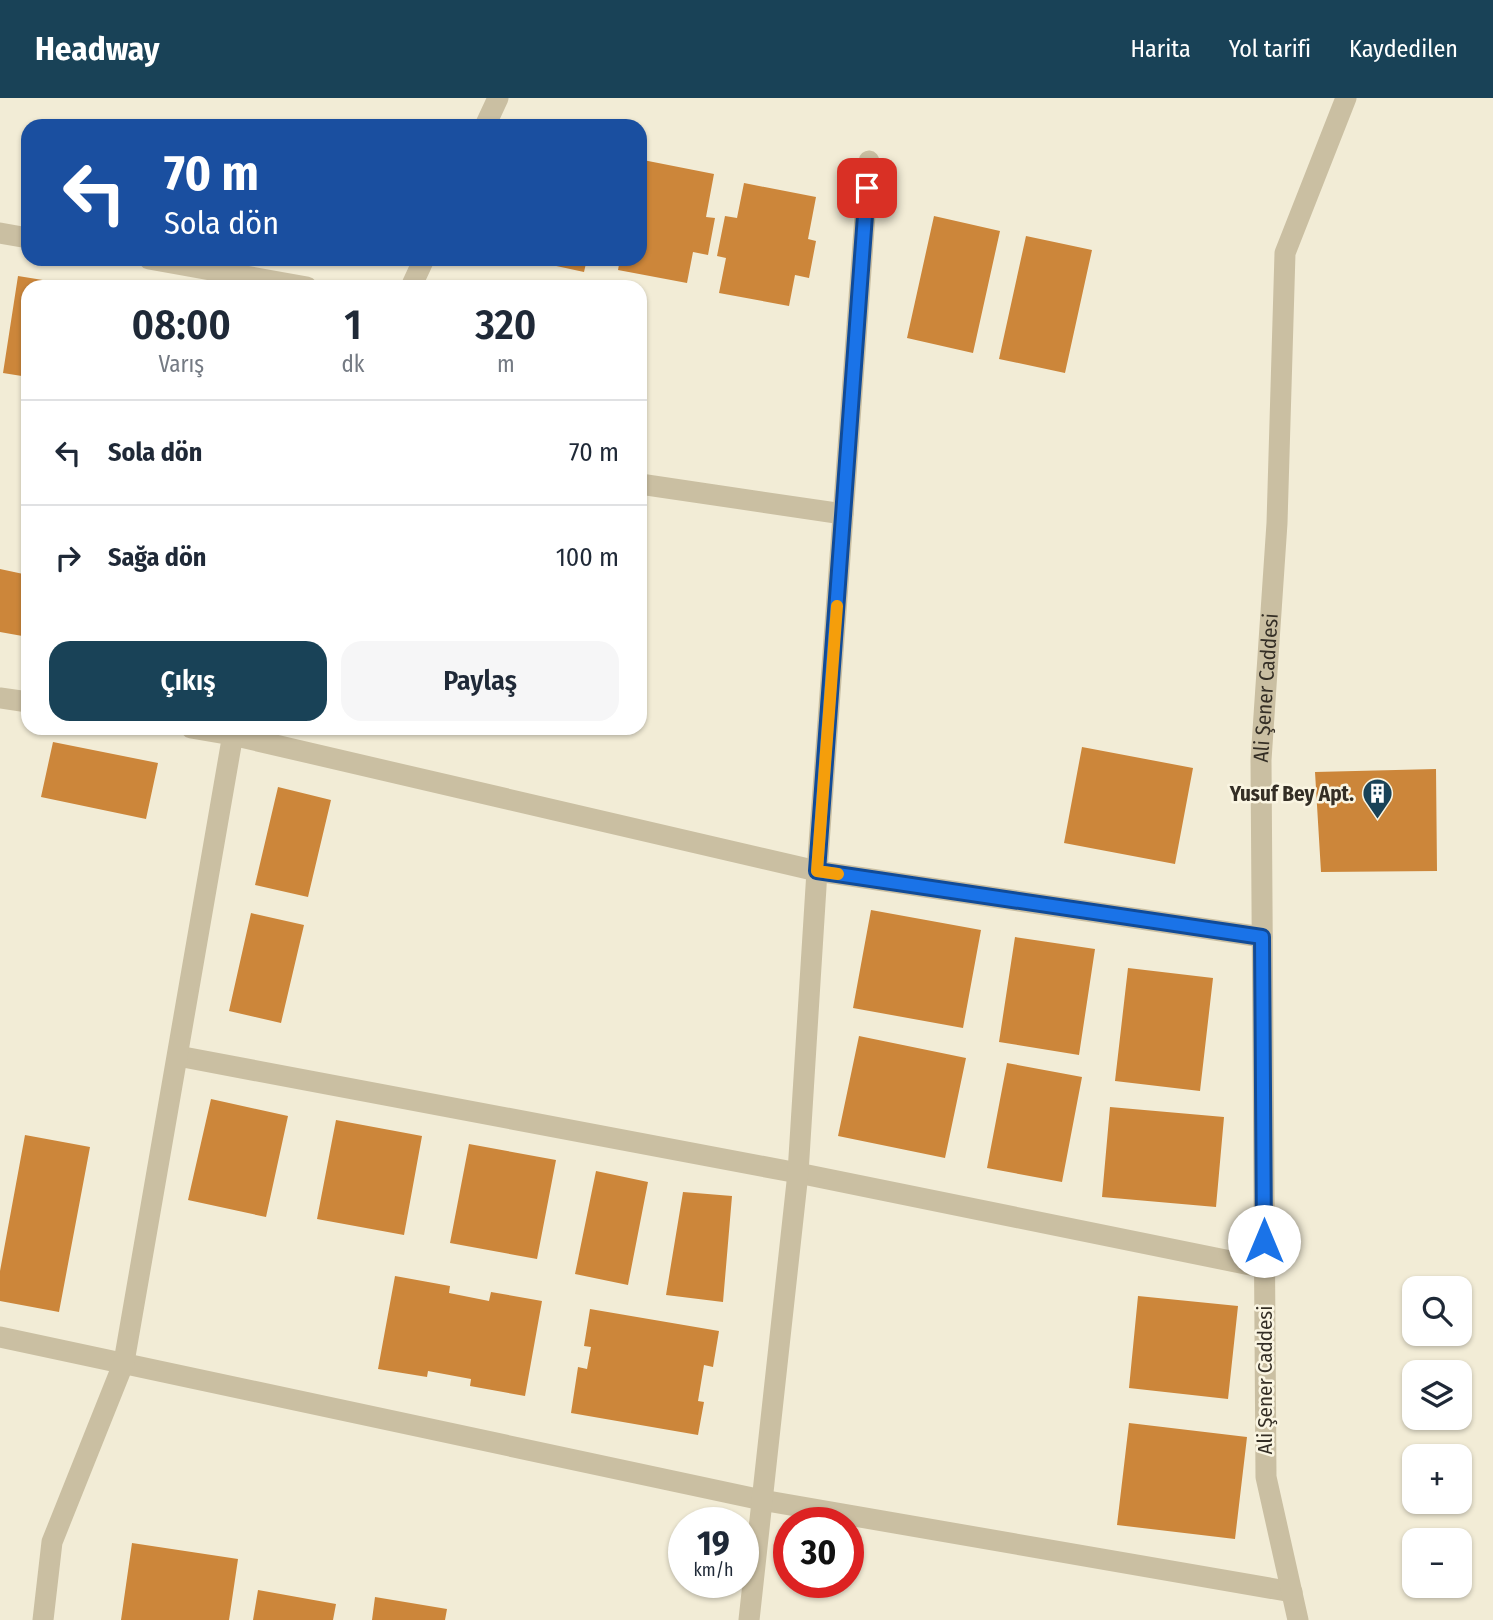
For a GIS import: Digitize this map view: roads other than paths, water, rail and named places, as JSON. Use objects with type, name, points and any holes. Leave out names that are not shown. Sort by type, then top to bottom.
[{"type":"street","points":[[488,119],[498,98]]},
{"type":"street","name":"Ali Şener Caddesi","points":[[1298,1620],[1266,1477],[1261,760],[1277,523],[1285,253],[1346,98]]},
{"type":"street","points":[[749,1620],[799,1173],[817,871],[869,161]]},
{"type":"street","points":[[0,233],[21,237]]},
{"type":"street","points":[[188,266],[268,280]]},
{"type":"street","points":[[647,485],[843,514]]},
{"type":"street","points":[[0,698],[21,701]]},
{"type":"street","points":[[43,1620],[52,1542],[124,1362],[232,735]]},
{"type":"street","points":[[250,735],[817,871],[1262,937]]},
{"type":"street","points":[[178,1056],[799,1173],[1265,1268]]},
{"type":"street","points":[[0,1337],[762,1500],[1292,1592]]},
{"type":"place","name":"Yusuf Bey Apt.","points":[[1377,821]]}]
